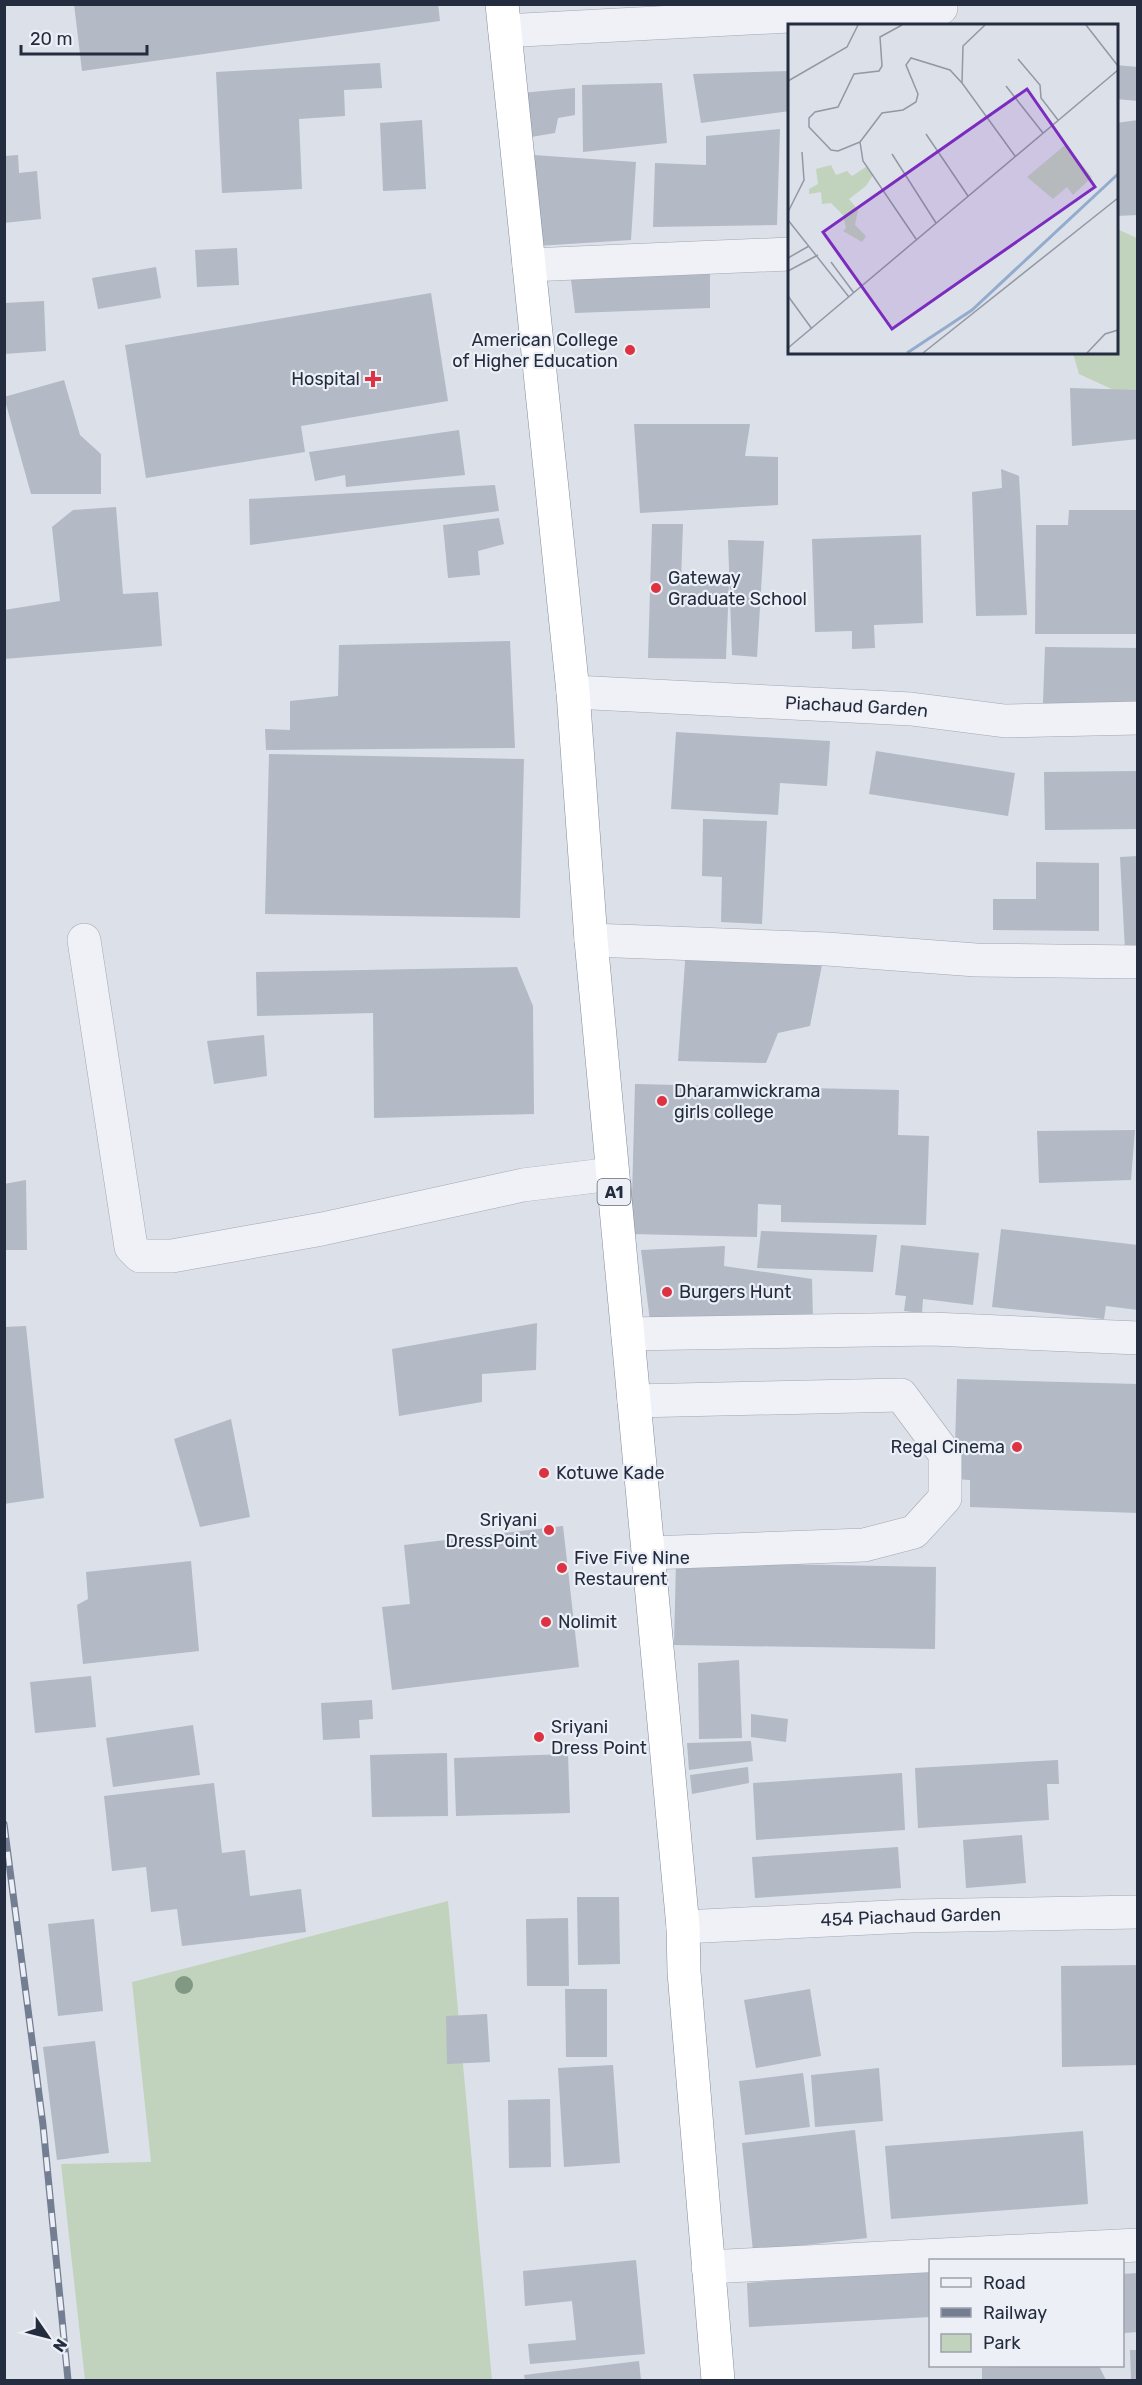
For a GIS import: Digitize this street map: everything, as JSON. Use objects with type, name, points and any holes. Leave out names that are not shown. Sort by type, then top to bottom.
[{"type":"highway","name":"A1","points":[[503,18],[573,692],[591,940],[683,1927],[684,1972],[718,2380]]},
{"type":"street","points":[[503,18],[940,8]]},
{"type":"street","points":[[529,265],[788,254]]},
{"type":"street","name":"Piachaud Garden","points":[[573,692],[911,709],[1005,722],[1137,717]]},
{"type":"street","points":[[84,940],[131,1247],[140,1256],[172,1256],[322,1229],[523,1185],[612,1174]]},
{"type":"street","points":[[591,940],[827,949],[976,960],[1137,963]]},
{"type":"street","points":[[628,1334],[932,1329],[1137,1338]]},
{"type":"street","points":[[634,1401],[902,1395],[945,1454],[945,1498],[914,1532],[864,1545],[649,1553]]},
{"type":"street","name":"454 Piachaud Garden","points":[[683,1927],[911,1916],[1137,1912]]},
{"type":"street","points":[[708,2266],[1137,2245]]},
{"type":"green space","points":[[1118,229],[1137,238],[1137,390],[1118,392],[1079,374],[1073,354],[1118,354]]},
{"type":"green space","points":[[448,1901],[492,2380],[85,2380],[61,2164],[151,2162],[132,1982]]},
{"type":"building","points":[[74,4],[438,4],[440,21],[82,71]]},
{"type":"building","points":[[380,63],[382,88],[344,90],[345,116],[299,119],[302,189],[222,193],[216,72]]},
{"type":"building","points":[[1118,65],[1138,67],[1138,101],[1118,99]]},
{"type":"building","points":[[788,71],[788,111],[701,123],[693,74]]},
{"type":"building","points":[[662,83],[667,143],[583,152],[582,85]]},
{"type":"building","points":[[575,88],[575,115],[558,118],[555,133],[525,138],[521,93]]},
{"type":"building","points":[[422,120],[426,189],[383,191],[380,123]]},
{"type":"building","points":[[1138,120],[1138,215],[1118,216],[1118,123]]},
{"type":"building","points":[[780,129],[777,225],[653,227],[655,163],[706,165],[706,136]]},
{"type":"building","points":[[18,155],[19,173],[37,171],[41,219],[4,223],[4,156]]},
{"type":"building","points":[[533,155],[636,162],[631,240],[537,246]]},
{"type":"building","points":[[237,248],[239,285],[197,287],[195,250]]},
{"type":"building","points":[[710,262],[710,308],[575,313],[570,271]]},
{"type":"building","points":[[156,267],[161,298],[98,309],[92,278]]},
{"type":"building","points":[[431,293],[448,401],[301,426],[305,452],[146,478],[125,345]]},
{"type":"building","points":[[44,301],[46,351],[4,354],[4,303]]},
{"type":"building","points":[[64,380],[80,435],[101,454],[101,494],[31,494],[4,397]]},
{"type":"building","points":[[1070,388],[1138,390],[1138,439],[1072,446]]},
{"type":"building","points":[[634,424],[750,424],[745,456],[778,457],[778,505],[640,513]]},
{"type":"building","points":[[459,430],[465,475],[346,487],[345,475],[315,481],[309,452]]},
{"type":"building","points":[[1001,469],[1019,476],[1027,615],[976,616],[972,492],[1002,488]]},
{"type":"building","points":[[495,485],[499,511],[250,545],[249,499]]},
{"type":"building","points":[[116,507],[123,594],[158,592],[162,646],[4,659],[4,610],[60,601],[52,527],[73,510]]},
{"type":"building","points":[[1069,510],[1138,510],[1138,634],[1035,634],[1036,525],[1068,525]]},
{"type":"building","points":[[499,518],[504,544],[478,551],[480,575],[448,578],[443,525]]},
{"type":"building","points":[[652,524],[683,524],[681,581],[729,582],[726,659],[648,658]]},
{"type":"building","points":[[921,535],[923,623],[874,625],[875,648],[852,649],[852,631],[815,632],[812,539]]},
{"type":"building","points":[[728,540],[764,541],[757,657],[732,655]]},
{"type":"building","points":[[510,641],[515,748],[266,750],[265,729],[290,730],[290,701],[338,696],[339,645]]},
{"type":"building","points":[[1045,647],[1138,648],[1138,704],[1043,703]]},
{"type":"building","points":[[676,732],[830,741],[827,786],[780,783],[778,815],[671,809]]},
{"type":"building","points":[[876,751],[1015,773],[1008,816],[869,794]]},
{"type":"building","points":[[269,754],[524,759],[520,918],[265,914]]},
{"type":"building","points":[[1138,771],[1138,829],[1045,830],[1044,772]]},
{"type":"building","points":[[703,819],[767,821],[762,924],[721,922],[722,877],[702,876]]},
{"type":"building","points":[[1138,856],[1138,949],[1125,950],[1120,857]]},
{"type":"building","points":[[1036,862],[1099,863],[1099,931],[993,930],[993,899],[1036,899]]},
{"type":"building","points":[[686,948],[823,960],[810,1026],[778,1033],[766,1063],[678,1061]]},
{"type":"building","points":[[517,967],[533,1006],[534,1114],[374,1118],[373,1013],[257,1016],[256,972]]},
{"type":"building","points":[[264,1035],[267,1076],[214,1084],[207,1041]]},
{"type":"building","points":[[635,1084],[899,1090],[898,1135],[929,1136],[926,1225],[781,1222],[781,1205],[758,1204],[757,1237],[631,1234]]},
{"type":"building","points":[[1135,1130],[1131,1180],[1039,1183],[1037,1131]]},
{"type":"building","points":[[26,1180],[27,1250],[4,1250],[4,1184]]},
{"type":"building","points":[[1001,1229],[1138,1245],[1138,1310],[1106,1306],[1104,1319],[992,1307]]},
{"type":"building","points":[[761,1231],[877,1235],[873,1272],[757,1268]]},
{"type":"building","points":[[901,1245],[979,1253],[973,1305],[923,1299],[922,1313],[904,1311],[906,1296],[895,1295]]},
{"type":"building","points":[[725,1246],[724,1266],[812,1279],[813,1320],[650,1321],[641,1250]]},
{"type":"building","points":[[537,1323],[536,1370],[482,1374],[482,1402],[399,1416],[392,1349]]},
{"type":"building","points":[[26,1326],[44,1498],[4,1504],[4,1327]]},
{"type":"building","points":[[957,1379],[1138,1384],[1138,1513],[970,1507],[970,1480],[954,1479]]},
{"type":"building","points":[[231,1419],[250,1517],[200,1527],[174,1439]]},
{"type":"building","points":[[563,1526],[579,1667],[392,1690],[382,1607],[410,1604],[404,1545]]},
{"type":"building","points":[[191,1561],[199,1651],[83,1664],[77,1605],[88,1599],[86,1572]]},
{"type":"building","points":[[676,1562],[936,1567],[935,1649],[674,1645]]},
{"type":"building","points":[[739,1660],[742,1738],[699,1739],[698,1663]]},
{"type":"building","points":[[91,1676],[96,1727],[35,1733],[30,1682]]},
{"type":"building","points":[[372,1700],[373,1719],[359,1720],[360,1738],[323,1740],[321,1703]]},
{"type":"building","points":[[751,1714],[788,1719],[786,1742],[751,1737]]},
{"type":"building","points":[[193,1725],[200,1775],[113,1787],[106,1738]]},
{"type":"building","points":[[751,1741],[753,1761],[689,1770],[687,1743]]},
{"type":"building","points":[[447,1753],[448,1816],[372,1817],[370,1755]]},
{"type":"building","points":[[568,1754],[570,1813],[456,1816],[454,1758]]},
{"type":"building","points":[[1058,1760],[1059,1784],[1047,1784],[1049,1820],[918,1828],[915,1768]]},
{"type":"building","points":[[748,1767],[749,1783],[692,1794],[690,1775]]},
{"type":"building","points":[[902,1773],[905,1830],[756,1840],[753,1783]]},
{"type":"building","points":[[214,1783],[222,1853],[245,1850],[250,1896],[301,1889],[306,1932],[182,1946],[177,1909],[151,1912],[146,1867],[112,1871],[104,1796]]},
{"type":"building","points":[[1022,1835],[1026,1883],[966,1888],[963,1840]]},
{"type":"building","points":[[898,1847],[901,1888],[755,1898],[752,1857]]},
{"type":"building","points":[[577,1897],[619,1897],[620,1964],[578,1965]]},
{"type":"building","points":[[568,1918],[569,1986],[527,1986],[526,1919]]},
{"type":"building","points":[[94,1919],[103,2011],[58,2016],[48,1924]]},
{"type":"building","points":[[1138,1965],[1138,2065],[1062,2067],[1061,1966]]},
{"type":"building","points":[[565,1989],[607,1989],[607,2057],[566,2057]]},
{"type":"building","points":[[810,1989],[821,2056],[756,2068],[744,2000]]},
{"type":"building","points":[[487,2014],[490,2062],[447,2064],[446,2016]]},
{"type":"building","points":[[95,2041],[109,2153],[57,2160],[43,2047]]},
{"type":"building","points":[[613,2065],[620,2163],[564,2167],[558,2068]]},
{"type":"building","points":[[879,2068],[883,2121],[815,2127],[811,2075]]},
{"type":"building","points":[[803,2073],[810,2127],[745,2135],[739,2081]]},
{"type":"building","points":[[550,2099],[551,2167],[509,2168],[508,2100]]},
{"type":"building","points":[[855,2130],[867,2238],[753,2251],[742,2143]]},
{"type":"building","points":[[1083,2131],[1088,2204],[891,2219],[885,2146]]},
{"type":"building","points":[[636,2260],[645,2354],[530,2364],[528,2344],[576,2340],[572,2301],[525,2306],[523,2271]]},
{"type":"building","points":[[929,2268],[929,2317],[749,2327],[747,2283]]},
{"type":"building","points":[[1138,2273],[1138,2332],[1124,2333],[1124,2274]]},
{"type":"building","points":[[1130,2350],[1138,2350],[1138,2380],[1131,2380]]},
{"type":"building","points":[[639,2361],[641,2380],[525,2380],[524,2375]]},
{"type":"building","points":[[1100,2367],[1106,2380],[982,2380],[982,2368]]},
{"type":"railway","points":[[4,1824],[43,2125],[68,2380]]},
{"type":"place","name":"American College of Higher Education","points":[[630,350]]},
{"type":"place","name":"Hospital","points":[[373,379]]},
{"type":"place","name":"Gateway Graduate School","points":[[656,588]]},
{"type":"place","name":"Dharamwickrama girls college","points":[[662,1101]]},
{"type":"place","name":"Burgers Hunt","points":[[667,1292]]},
{"type":"place","name":"Regal Cinema","points":[[1017,1447]]},
{"type":"place","name":"Kotuwe Kade","points":[[544,1473]]},
{"type":"place","name":"Sriyani DressPoint","points":[[549,1530]]},
{"type":"place","name":"Five Five Nine Restaurent","points":[[562,1568]]},
{"type":"place","name":"Nolimit","points":[[546,1622]]},
{"type":"place","name":"Sriyani Dress Point","points":[[539,1737]]}]
